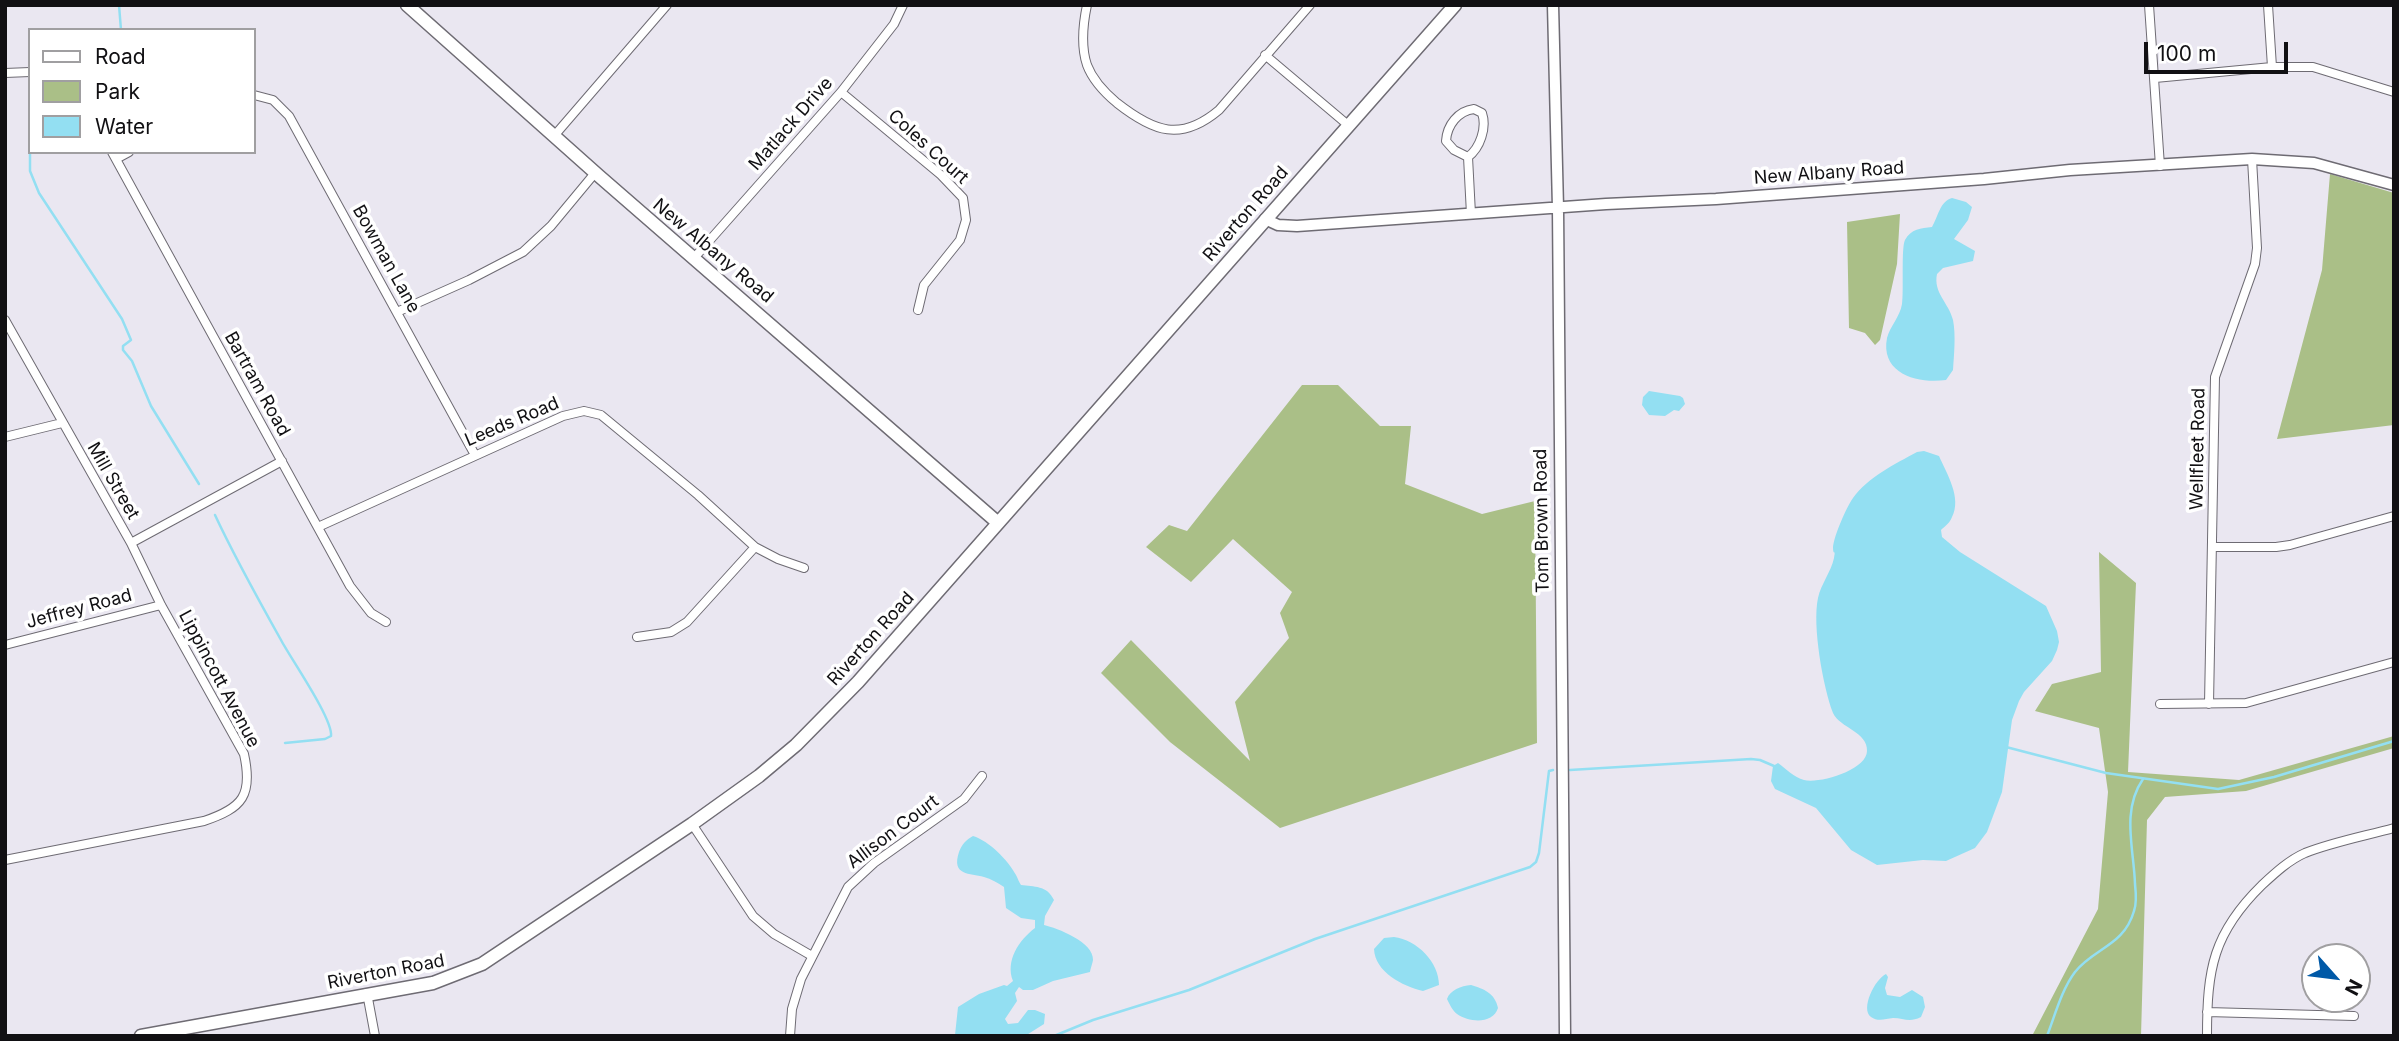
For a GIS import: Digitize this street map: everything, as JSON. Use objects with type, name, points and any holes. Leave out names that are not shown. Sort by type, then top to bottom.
[{"type":"main road","name":"New Albany Road","points":[[407,5],[997,522]]},
{"type":"main road","name":"Riverton Road","points":[[141,1036],[433,983],[482,964],[759,776],[818,725],[913,620],[1455,5]]},
{"type":"street","points":[[554,136],[667,5]]},
{"type":"street","name":"Matlack Drive","points":[[694,258],[841,92],[894,24],[903,5]]},
{"type":"street","points":[[1087,5],[1083,48],[1088,67],[1097,83],[1136,118],[1153,127],[1183,130],[1203,124],[1219,110],[1310,5]]},
{"type":"street","name":"Tom Brown Road","points":[[1553,5],[1558,208],[1564,1036]]},
{"type":"street","points":[[2149,5],[2160,166]]},
{"type":"street","points":[[2267,5],[2272,67]]},
{"type":"street","points":[[1265,55],[1348,125]]},
{"type":"street","points":[[2155,78],[2272,67],[2313,66],[2394,92]]},
{"type":"street","points":[[5,74],[28,72]]},
{"type":"street","name":"Coles Court","points":[[841,92],[942,175],[963,198],[966,220],[960,240],[923,285],[918,310]]},
{"type":"street","name":"Bowman Lane","points":[[256,96],[273,100],[289,116],[475,455]]},
{"type":"street","points":[[1468,158],[1454,150],[1446,141],[1447,132],[1459,115],[1474,109],[1482,113],[1485,121],[1475,151],[1468,158],[1471,214]]},
{"type":"street","name":"Bartram Road","points":[[114,156],[357,596],[371,613],[386,622]]},
{"type":"street","name":"New Albany Road","points":[[1265,219],[1279,225],[1297,226],[1728,198],[1976,180],[2046,172],[2252,159],[2314,163],[2394,185]]},
{"type":"street","name":"Wellfleet Road","points":[[2209,704],[2215,377],[2255,264],[2252,159]]},
{"type":"street","points":[[397,312],[523,252],[551,226],[596,173]]},
{"type":"street","name":"Mill Street","points":[[5,320],[131,543],[282,461]]},
{"type":"street","name":"Leeds Road","points":[[318,527],[562,416],[584,411],[601,415],[698,495],[755,547],[804,568]]},
{"type":"street","points":[[5,437],[62,424]]},
{"type":"street","points":[[2213,547],[2290,545],[2394,516]]},
{"type":"street","name":"Lippincott Avenue","points":[[5,860],[204,821],[228,813],[243,796],[248,774],[244,754],[161,605],[131,543]]},
{"type":"street","points":[[638,637],[671,632],[687,622],[755,547]]},
{"type":"street","name":"Jeffrey Road","points":[[5,645],[161,605]]},
{"type":"street","points":[[2160,704],[2246,703],[2394,662]]},
{"type":"street","name":"Allison Court","points":[[790,1036],[792,1009],[801,979],[849,887],[874,863],[964,799],[982,776]]},
{"type":"street","points":[[692,824],[753,916],[774,934],[812,956]]},
{"type":"street","points":[[2207,1036],[2212,963],[2224,933],[2249,897],[2276,872],[2304,854],[2394,828]]},
{"type":"street","points":[[367,993],[375,1036]]},
{"type":"street","points":[[2207,1012],[2354,1016]]},
{"type":"green space","points":[[2330,174],[2394,193],[2394,425],[2277,439],[2322,270]]},
{"type":"green space","points":[[1900,214],[1897,264],[1880,340],[1875,345],[1865,333],[1849,328],[1847,222]]},
{"type":"green space","points":[[1302,385],[1338,385],[1380,426],[1411,426],[1405,484],[1482,514],[1535,501],[1537,743],[1280,828],[1170,742],[1101,673],[1131,640],[1250,761],[1235,702],[1289,638],[1280,613],[1292,592],[1233,539],[1191,582],[1146,547],[1169,525],[1187,531]]},
{"type":"green space","points":[[2099,552],[2136,583],[2128,772],[2239,780],[2394,736],[2394,748],[2246,791],[2165,797],[2147,820],[2141,1036],[2032,1036],[2098,909],[2108,792],[2099,728],[2035,711],[2052,684],[2101,672]]},
{"type":"water","points":[[1952,198],[1972,207],[1968,220],[1954,239],[1975,251],[1973,261],[1943,268],[1937,274],[1937,287],[1953,320],[1953,370],[1946,380],[1913,378],[1895,368],[1886,350],[1890,329],[1902,304],[1905,240],[1913,231],[1932,227],[1942,206]]},
{"type":"water","points":[[1649,391],[1680,396],[1685,404],[1679,411],[1674,410],[1665,416],[1649,415],[1642,405],[1643,397]]},
{"type":"water","points":[[1924,451],[1939,456],[1954,494],[1955,510],[1950,521],[1941,530],[1942,537],[1960,552],[2046,606],[2059,642],[2052,661],[2019,701],[2012,720],[2002,792],[1987,832],[1975,848],[1946,861],[1923,860],[1877,865],[1851,850],[1816,808],[1775,789],[1771,781],[1773,766],[1778,763],[1797,777],[1811,781],[1831,778],[1851,770],[1865,758],[1867,751],[1863,739],[1841,723],[1829,702],[1817,639],[1818,598],[1833,563],[1833,547],[1838,529],[1853,498],[1882,472],[1917,452]]},
{"type":"water","points":[[973,836],[1003,857],[1021,885],[1040,888],[1051,895],[1054,900],[1045,916],[1044,925],[1074,937],[1092,953],[1090,972],[1053,981],[1033,990],[1019,987],[1015,993],[1017,1001],[1005,1019],[1008,1024],[1018,1023],[1028,1010],[1045,1014],[1044,1024],[1025,1036],[955,1035],[958,1007],[979,994],[1007,986],[1013,981],[1012,959],[1024,939],[1035,928],[1035,920],[1021,918],[1006,908],[1004,887],[960,869],[957,860],[959,852],[964,842]]},
{"type":"water","points":[[1394,937],[1411,943],[1425,953],[1435,968],[1439,985],[1423,991],[1399,982],[1384,971],[1374,949],[1384,938]]},
{"type":"water","points":[[1886,974],[1887,995],[1900,997],[1912,990],[1923,997],[1925,1007],[1921,1017],[1910,1020],[1879,1020],[1871,1017],[1867,1008],[1870,994]]},
{"type":"water","points":[[1471,985],[1492,995],[1498,1008],[1491,1017],[1468,1019],[1457,1014],[1451,1007],[1447,999],[1451,993],[1460,987]]},
{"type":"waterway","points":[[119,5],[121,28]]},
{"type":"waterway","points":[[30,154],[30,171],[39,193],[122,319],[131,340],[123,346],[123,350],[132,361],[151,406],[199,484]]},
{"type":"waterway","points":[[215,515],[286,649],[319,703],[330,728],[331,736],[325,739],[285,743]]},
{"type":"waterway","points":[[2006,747],[2106,773],[2218,789],[2274,777],[2394,741]]},
{"type":"waterway","points":[[1570,770],[1751,759],[1774,766]]},
{"type":"waterway","points":[[1054,1036],[1093,1020],[1189,990],[1315,939],[1530,867],[1536,862],[1539,853],[1549,771],[1553,770]]},
{"type":"waterway","points":[[2047,1036],[2070,979],[2083,964],[2123,932],[2134,911],[2136,894],[2130,830],[2132,804],[2143,779]]}]
